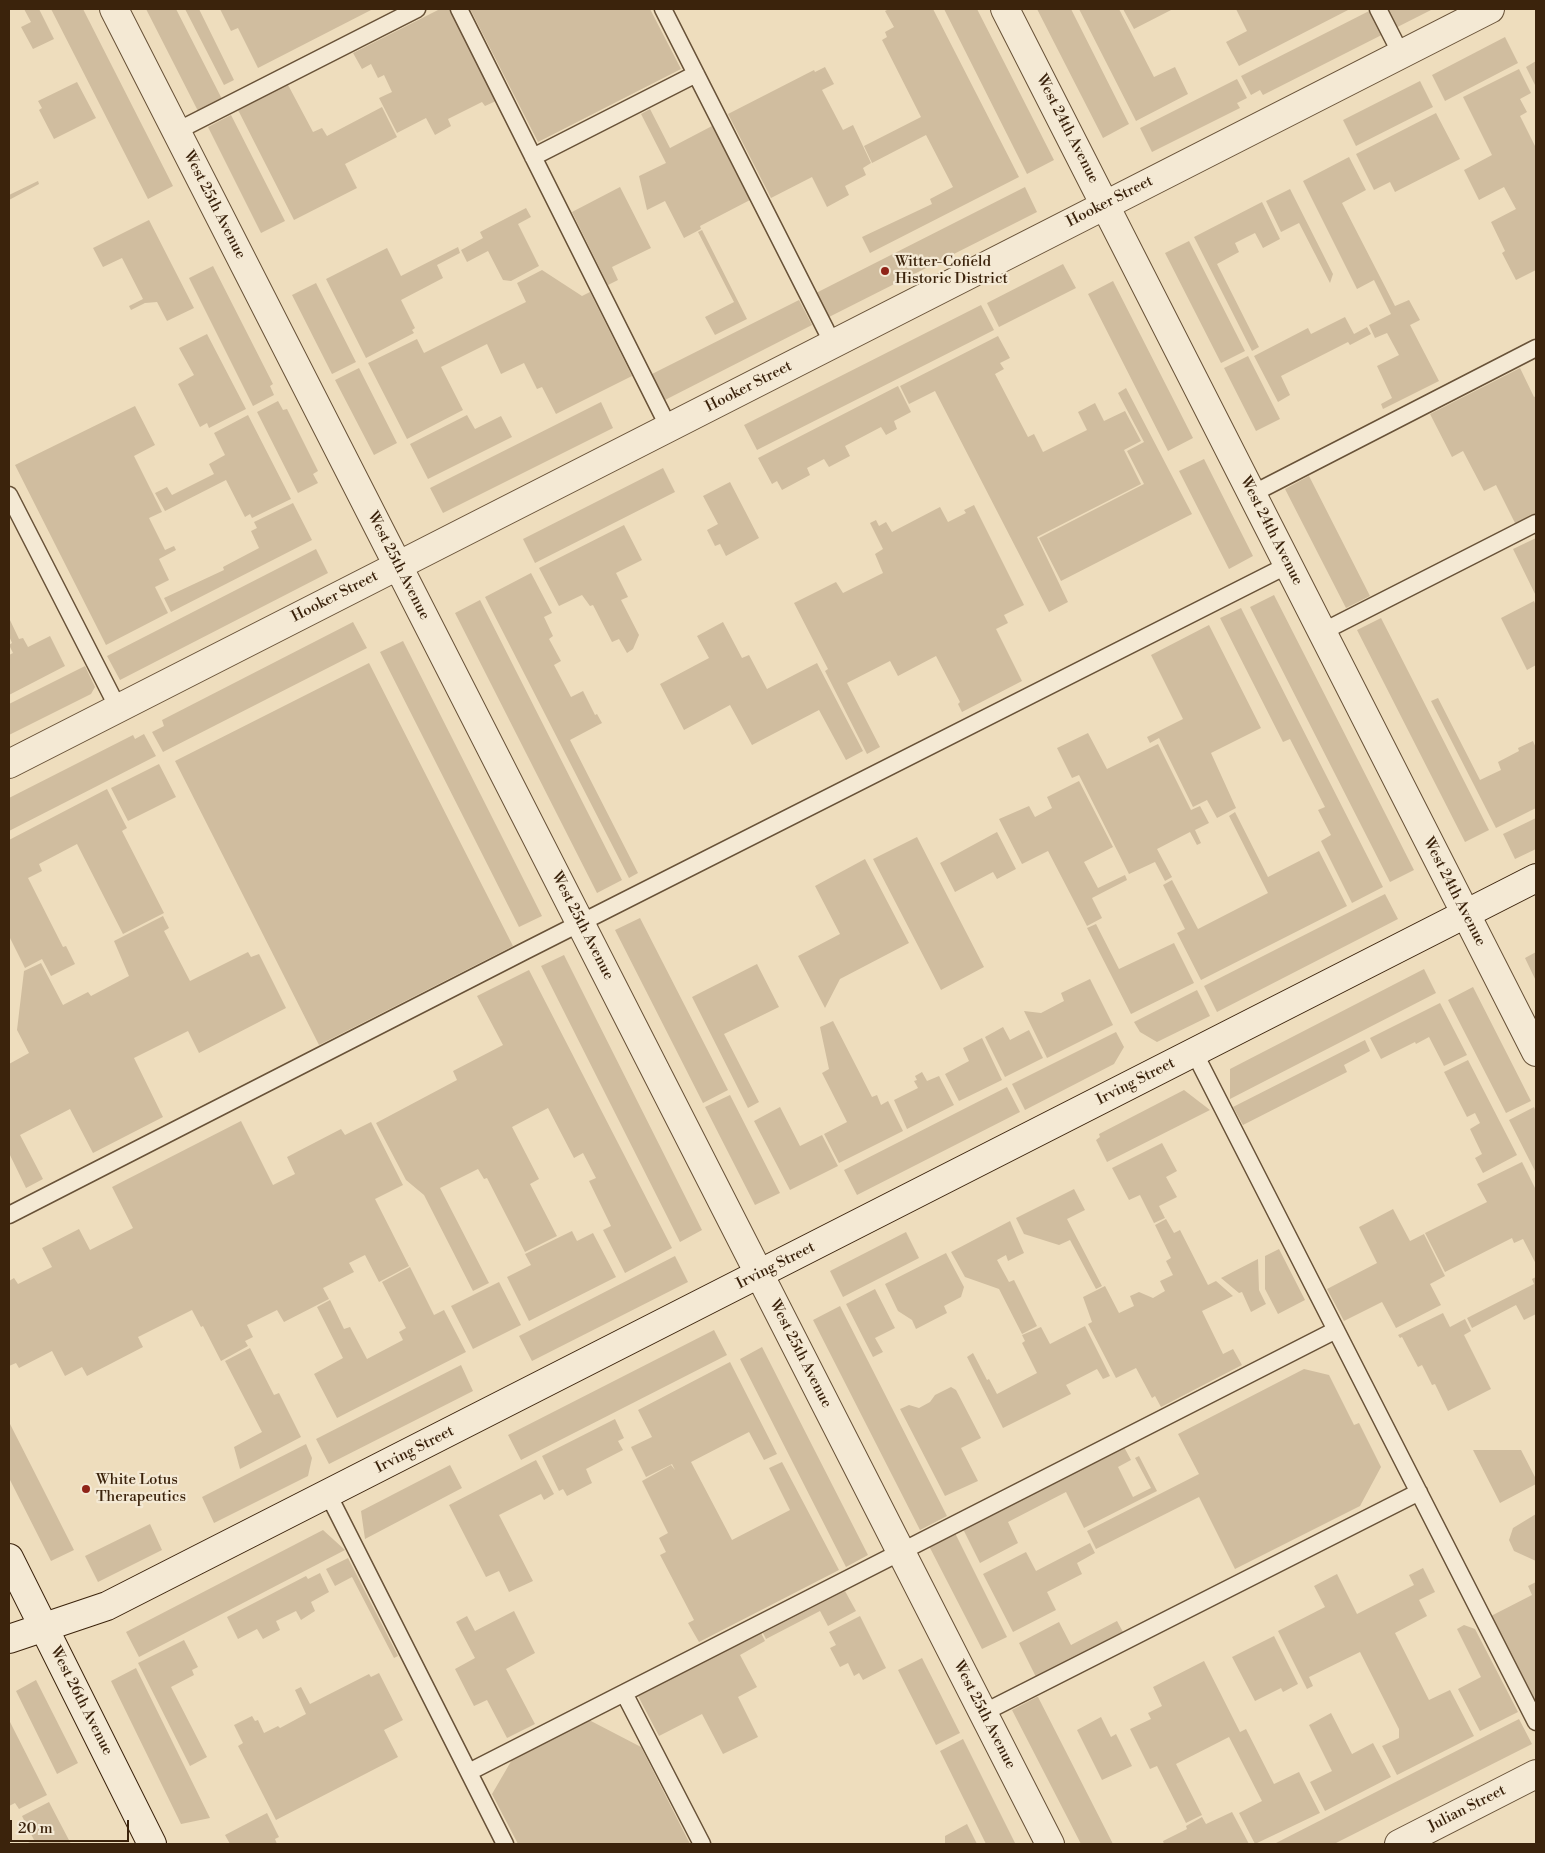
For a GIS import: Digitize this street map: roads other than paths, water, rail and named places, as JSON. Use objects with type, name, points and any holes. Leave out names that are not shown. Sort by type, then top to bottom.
[{"type":"street","name":"West 25th Avenue","points":[[114,9],[1050,1844]]},
{"type":"street","name":"West 24th Avenue","points":[[1005,9],[1536,1052]]},
{"type":"street","name":"Hooker Street","points":[[9,764],[1490,9]]},
{"type":"street","name":"Irving Street","points":[[9,1639],[107,1606],[1536,878]]},
{"type":"street","name":"West 26th Avenue","points":[[9,1558],[152,1844]]},
{"type":"street","name":"Julian Street","points":[[1399,1844],[1536,1774]]},
{"type":"lane","points":[[177,131],[417,9]]},
{"type":"lane","points":[[459,9],[669,428]]},
{"type":"lane","points":[[663,9],[833,344]]},
{"type":"lane","points":[[1378,9],[1401,54]]},
{"type":"lane","points":[[533,157],[696,74]]},
{"type":"lane","points":[[1252,494],[1536,348]]},
{"type":"lane","points":[[9,495],[118,708]]},
{"type":"lane","points":[[1322,632],[1536,523]]},
{"type":"lane","points":[[9,1215],[580,923],[1288,565]]},
{"type":"lane","points":[[1194,1052],[1536,1722]]},
{"type":"lane","points":[[469,1772],[1336,1330]]},
{"type":"lane","points":[[983,1713],[1419,1492]]},
{"type":"lane","points":[[328,1494],[505,1844]]},
{"type":"lane","points":[[624,1693],[702,1844]]},
{"type":"place","name":"Witter-Cofield Historic District","points":[[885,271]]},
{"type":"place","name":"White Lotus Therapeutics","points":[[86,1489]]}]
